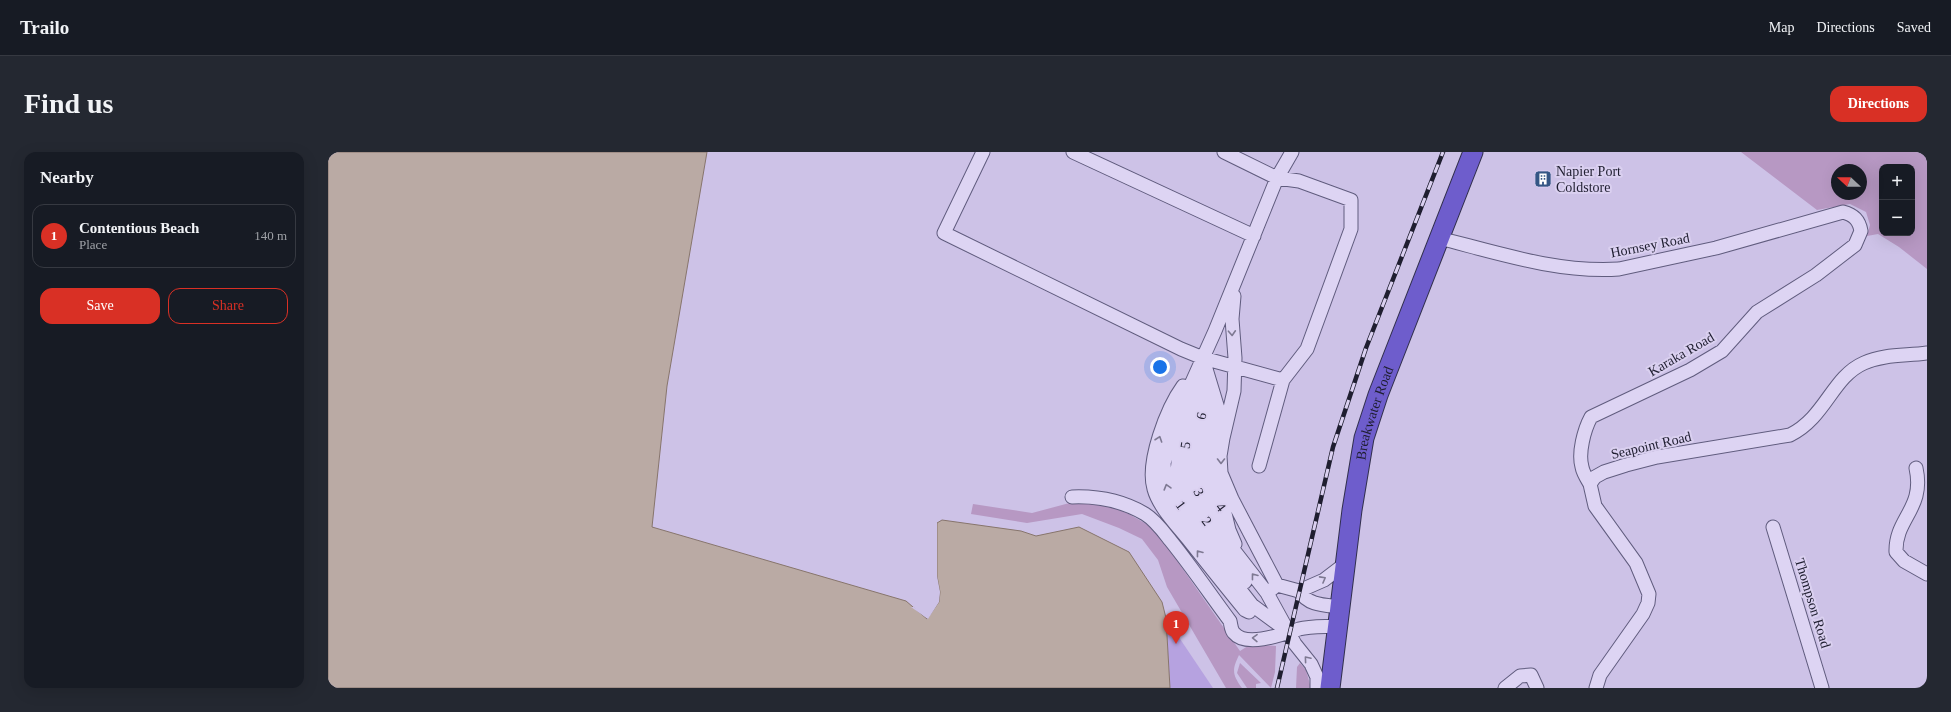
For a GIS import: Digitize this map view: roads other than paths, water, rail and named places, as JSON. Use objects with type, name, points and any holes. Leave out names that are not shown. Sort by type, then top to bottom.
[{"type":"highway","name":"Breakwater Road","points":[[1330,688],[1339,626],[1352,510],[1364,438],[1378,395],[1473,152]]},
{"type":"street","points":[[983,152],[944,233],[1181,349],[1203,358],[1283,380]]},
{"type":"street","points":[[1073,152],[1254,236]]},
{"type":"street","points":[[1224,152],[1277,178],[1299,181],[1351,200],[1350,229],[1307,349],[1283,380],[1259,466]]},
{"type":"street","points":[[1203,358],[1277,178],[1292,152]]},
{"type":"street","name":"Hornsey Road","points":[[1439,238],[1505,255],[1569,268],[1605,270],[1619,269],[1716,248],[1843,212],[1853,215],[1860,226]]},
{"type":"street","name":"Karaka Road","points":[[1590,484],[1582,468],[1581,460],[1584,438],[1591,417],[1690,370],[1722,350],[1757,312],[1816,275],[1855,245],[1860,236],[1860,226]]},
{"type":"street","points":[[1236,280],[1232,319],[1235,367],[1234,392],[1220,456],[1221,473],[1232,498],[1277,585],[1298,591],[1304,599],[1321,605],[1341,607]]},
{"type":"street","name":"Seapoint Road","points":[[1590,484],[1595,477],[1604,472],[1626,465],[1664,456],[1790,435],[1802,429],[1813,419],[1845,376],[1863,363],[1878,358],[1927,353]]},
{"type":"street","name":"5","points":[[1203,358],[1211,409],[1201,441],[1199,467],[1201,482],[1205,496],[1228,530],[1241,560]]},
{"type":"street","name":"4","points":[[1203,358],[1202,407],[1190,442],[1188,469],[1190,482],[1198,504],[1241,560],[1255,602]]},
{"type":"street","name":"1","points":[[1203,358],[1175,397],[1156,450],[1152,481],[1154,491],[1167,513],[1255,602],[1290,633]]},
{"type":"street","name":"3","points":[[1203,358],[1181,440],[1177,471],[1178,486],[1189,508],[1255,602],[1290,633],[1295,644],[1311,664],[1317,677],[1317,688]]},
{"type":"street","points":[[1916,468],[1919,487],[1917,496],[1898,535],[1896,552],[1904,561],[1927,574]]},
{"type":"street","points":[[1590,484],[1595,506],[1636,562],[1649,594],[1648,603],[1643,614],[1600,674],[1596,688]]},
{"type":"street","points":[[1072,497],[1090,496],[1108,500],[1128,506],[1146,514],[1178,549],[1230,621],[1233,632],[1244,638],[1268,638],[1311,627],[1339,626]]},
{"type":"street","name":"Thompson Road","points":[[1773,527],[1822,688]]},
{"type":"street","points":[[1298,591],[1324,580],[1345,564]]},
{"type":"street","points":[[1230,621],[1277,585]]},
{"type":"street","points":[[1505,688],[1520,676],[1531,675],[1537,688]]},
{"type":"railway","points":[[1277,688],[1333,447],[1366,348],[1443,152]]},
{"type":"place","name":"Napier Port Coldstore","points":[[1543,179]]},
{"type":"place","name":"Contentious Beach","points":[[1176,644]]}]
